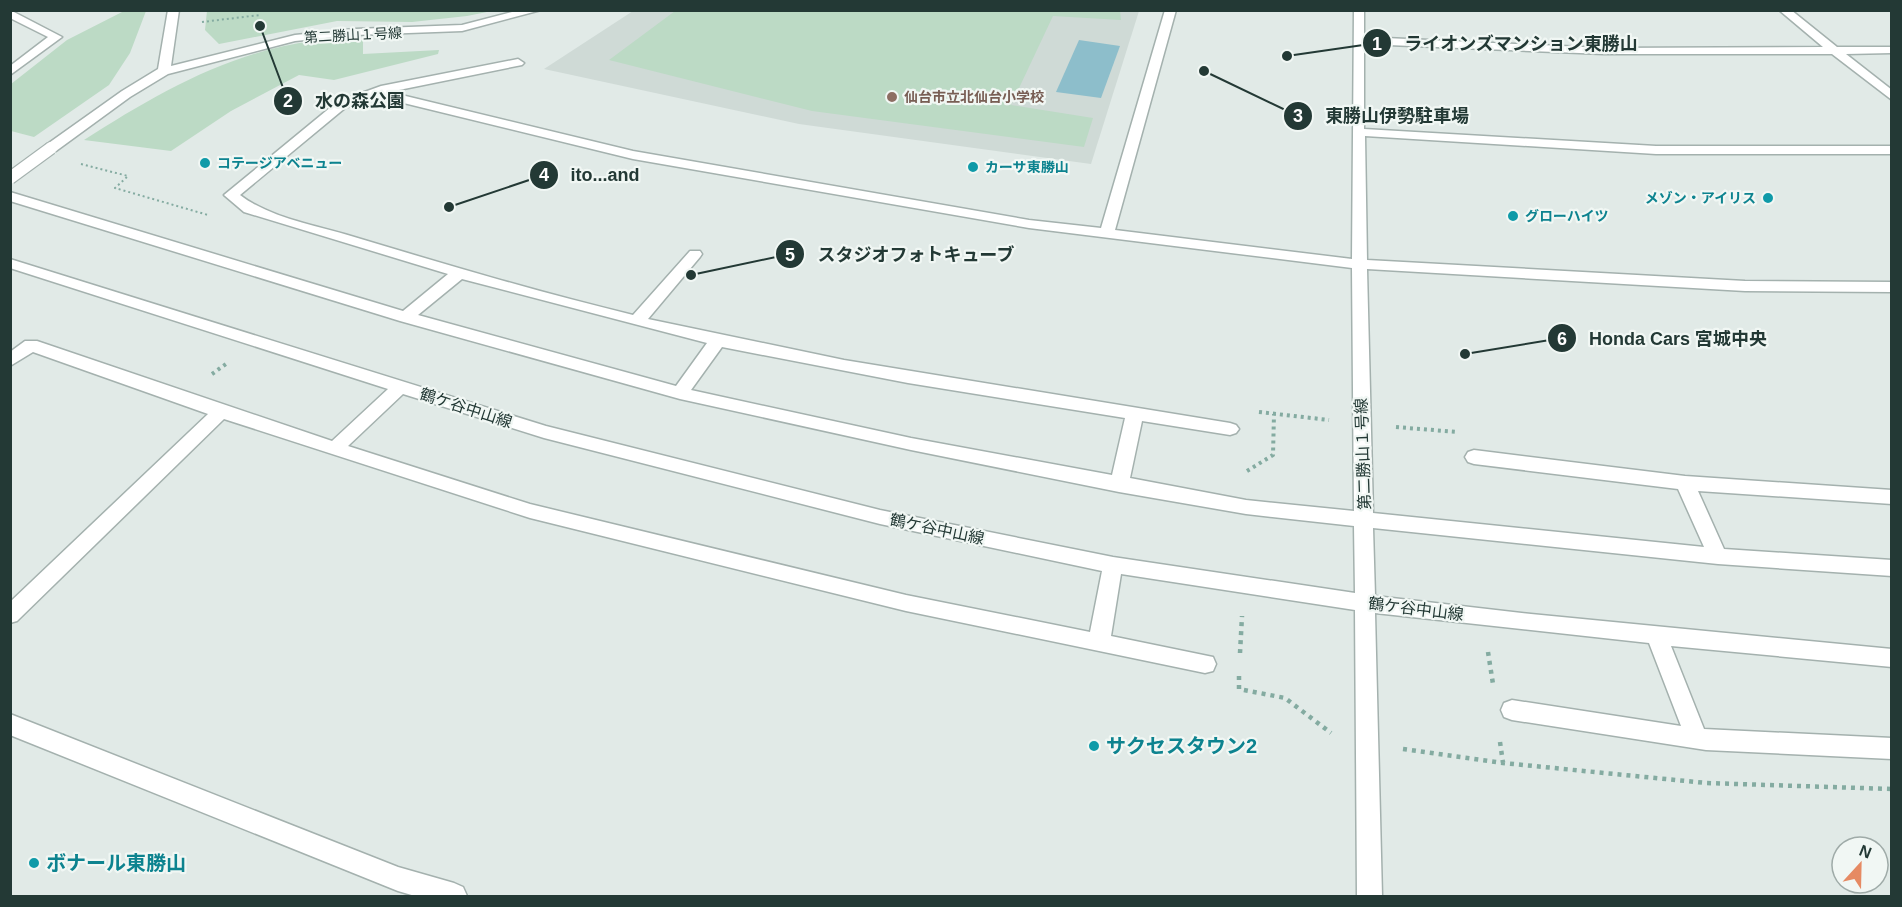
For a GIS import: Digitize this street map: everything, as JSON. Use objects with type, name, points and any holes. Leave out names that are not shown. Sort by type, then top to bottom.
[{"type":"street","points":[[164,70],[174,10]]},
{"type":"street","name":"第二勝山１号線","points":[[10,178],[126,94],[164,70],[295,38],[336,33],[462,28],[536,10]]},
{"type":"street","points":[[1107,232],[1171,10]]},
{"type":"street","name":"第二勝山１号線","points":[[1359,10],[1358,132],[1369,897]]},
{"type":"street","points":[[1784,10],[1892,96]]},
{"type":"street","points":[[10,14],[56,37],[10,72]]},
{"type":"street","points":[[1358,40],[1604,51],[1892,50]]},
{"type":"street","points":[[518,63],[374,92],[341,105],[231,195],[249,209],[458,274],[717,340],[958,385],[1230,429]]},
{"type":"street","points":[[374,92],[633,154],[1029,224],[1360,264],[1745,286],[1892,287]]},
{"type":"street","points":[[1358,132],[1656,150],[1892,150]]},
{"type":"street","points":[[10,196],[406,317],[680,393],[911,444],[1119,485],[1246,507],[1718,556],[1892,568]]},
{"type":"street","points":[[638,320],[695,254]]},
{"type":"street","name":"鶴ケ谷中山線","points":[[10,263],[544,432],[880,518],[1113,565],[1365,603],[1657,636],[1892,658]]},
{"type":"street","points":[[406,317],[458,274]]},
{"type":"street","points":[[680,393],[717,340]]},
{"type":"street","points":[[10,361],[31,345],[221,412],[530,511],[906,603],[1205,664]]},
{"type":"street","points":[[334,448],[400,387]]},
{"type":"street","points":[[10,615],[221,412]]},
{"type":"street","points":[[1119,485],[1135,413]]},
{"type":"street","points":[[1474,457],[1685,483],[1892,497]]},
{"type":"street","points":[[1685,483],[1718,556]]},
{"type":"street","points":[[1099,642],[1113,565]]},
{"type":"street","points":[[1657,636],[1697,739]]},
{"type":"street","points":[[1512,710],[1697,739],[1892,749]]},
{"type":"street","points":[[10,724],[398,879],[454,897]]},
{"type":"path","points":[[172,24],[235,20],[266,14]]},
{"type":"path","points":[[1247,471],[1273,455],[1274,414]]},
{"type":"path","points":[[1239,689],[1285,698],[1336,737]]},
{"type":"path","points":[[1403,749],[1503,763],[1706,783],[1892,789]]},
{"type":"shaded area","name":"仙台市立北仙台小学校","points":[[633,11],[1139,11],[1091,164],[799,124],[544,69]]},
{"type":"green space","points":[[126,10],[146,11],[130,53],[109,85],[34,137],[11,131],[11,84],[67,40]]},
{"type":"green space","points":[[207,10],[492,11],[412,22],[337,21],[219,44],[205,30]]},
{"type":"green space","name":"仙台市立北仙台小学校","points":[[1120,10],[1121,20],[1053,16],[1011,105],[1093,118],[1084,147],[812,111],[609,60],[675,11]]},
{"type":"green space","points":[[319,40],[363,40],[363,54],[439,50],[438,54],[334,80],[299,75],[231,111],[171,151],[84,140],[165,92],[222,65],[282,47]]},
{"type":"water","points":[[1079,40],[1120,46],[1101,98],[1056,92]]},
{"type":"place","name":"水の森公園","points":[[260,26]]},
{"type":"place","name":"ライオンズマンション東勝山","points":[[1287,56]]},
{"type":"place","name":"東勝山伊勢駐車場","points":[[1204,71]]},
{"type":"place","name":"仙台市立北仙台小学校","points":[[892,97]]},
{"type":"place","name":"コテージアベニュー","points":[[205,163]]},
{"type":"place","name":"カーサ東勝山","points":[[973,167]]},
{"type":"place","name":"メゾン・アイリス","points":[[1768,198]]},
{"type":"place","name":"ito...and","points":[[449,207]]},
{"type":"place","name":"グローハイツ","points":[[1513,216]]},
{"type":"place","name":"スタジオフォトキューブ","points":[[691,275]]},
{"type":"place","name":"Honda Cars 宮城中央","points":[[1465,354]]},
{"type":"place","name":"サクセスタウン2","points":[[1094,746]]},
{"type":"place","name":"ボナール東勝山","points":[[34,863]]}]
